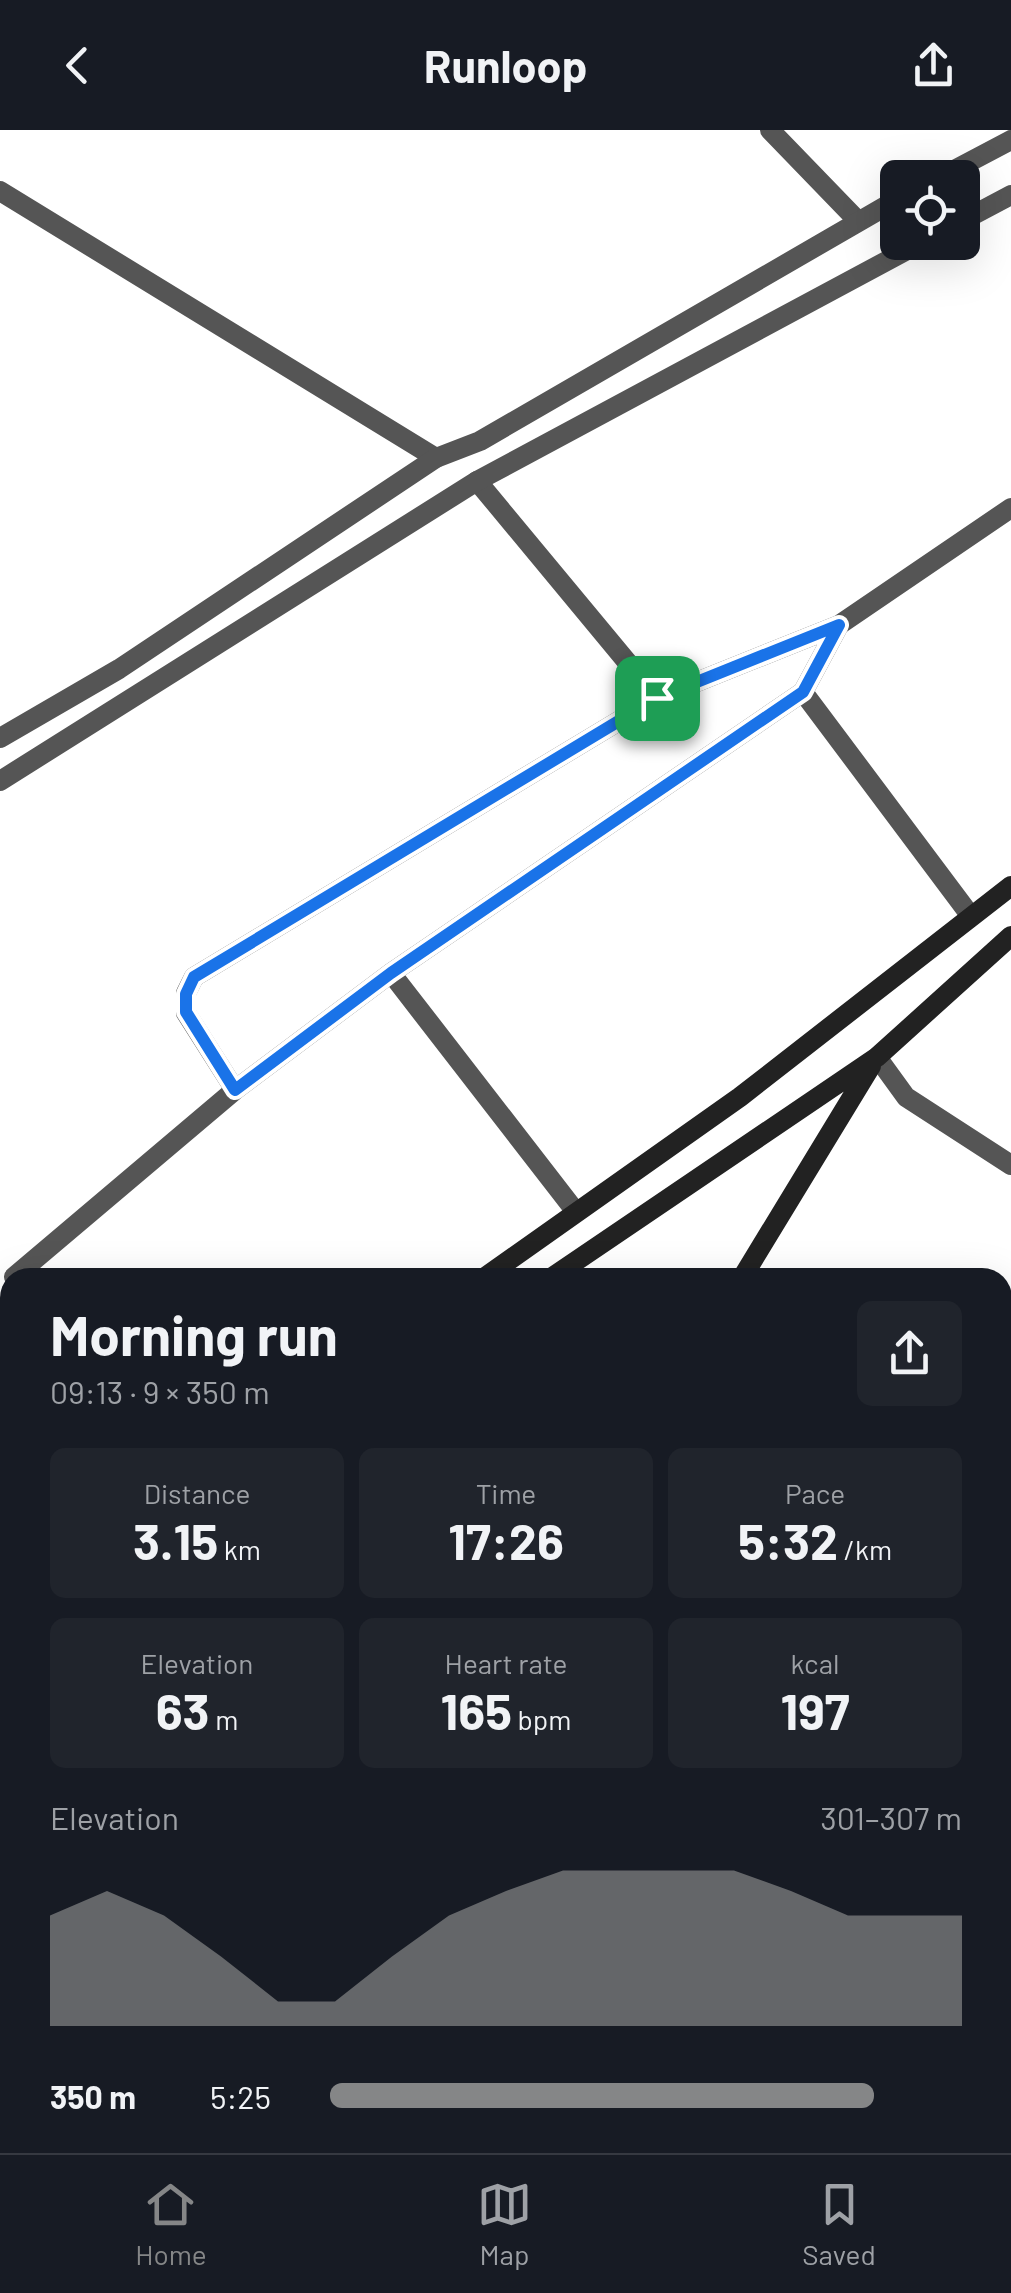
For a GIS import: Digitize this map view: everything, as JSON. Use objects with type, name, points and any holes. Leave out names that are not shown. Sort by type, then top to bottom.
[{"type":"main road","points":[[498,1268],[740,1097],[1011,886]]},
{"type":"main road","points":[[566,1268],[877,1057],[1011,936]]},
{"type":"main road","points":[[748,1268],[877,1057]]},
{"type":"street","points":[[770,130],[857,220]]},
{"type":"street","points":[[973,160],[1011,140]]},
{"type":"street","points":[[0,191],[436,458]]},
{"type":"street","points":[[980,210],[1011,194]]},
{"type":"street","points":[[0,738],[119,669],[436,458],[480,441],[880,208]]},
{"type":"street","points":[[0,781],[477,481],[888,260]]},
{"type":"street","points":[[477,481],[657,698]]},
{"type":"street","points":[[235,1090],[186,1012],[186,994],[194,977],[657,698],[839,625],[1011,508]]},
{"type":"street","points":[[26,1268],[235,1090],[391,973],[803,692],[839,625]]},
{"type":"street","points":[[803,692],[970,915]]},
{"type":"street","points":[[391,973],[576,1212]]},
{"type":"street","points":[[877,1057],[906,1098],[1011,1165]]},
{"type":"route","points":[[839,625],[803,692],[391,973],[235,1090],[186,1012],[186,994],[194,977],[657,698],[839,625]]}]
